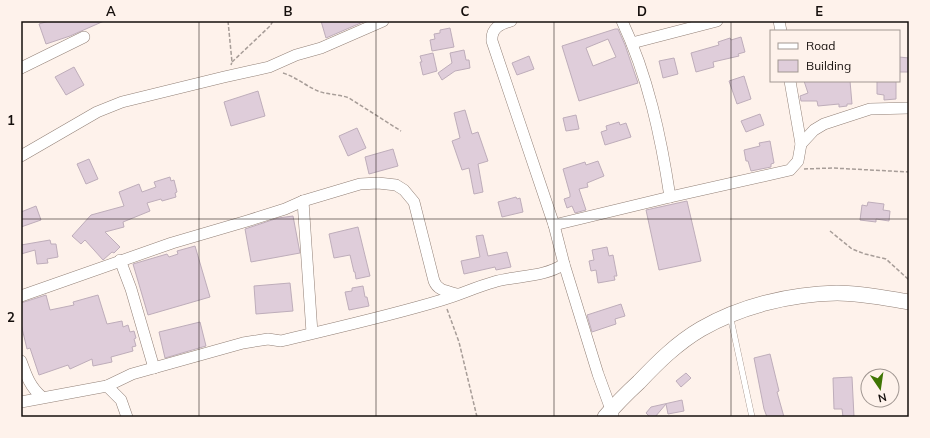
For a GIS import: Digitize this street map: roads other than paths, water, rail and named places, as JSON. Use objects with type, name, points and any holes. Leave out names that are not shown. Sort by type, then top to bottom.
[{"type":"street","points":[[21,156],[97,112],[122,102],[268,67],[296,55],[321,48],[383,21]]},
{"type":"street","points":[[511,21],[497,23],[493,32],[492,41],[554,225],[564,264],[610,415]]},
{"type":"street","points":[[622,21],[632,43],[655,120],[665,164],[670,197]]},
{"type":"street","points":[[632,43],[717,21]]},
{"type":"street","points":[[21,68],[84,37]]},
{"type":"street","points":[[554,225],[790,170],[798,161],[801,144],[790,82]]},
{"type":"street","points":[[801,144],[814,130],[824,124],[870,109],[909,108]]},
{"type":"street","points":[[21,296],[120,260],[360,184],[389,184],[396,185],[404,190],[414,202],[436,287],[457,294]]},
{"type":"street","points":[[303,201],[312,333]]},
{"type":"street","points":[[120,260],[131,289],[154,368]]},
{"type":"street","points":[[21,402],[107,386],[132,374],[243,343],[268,340],[282,341],[444,300],[457,294],[500,280],[545,274],[556,270],[564,264]]},
{"type":"street","points":[[610,415],[661,359],[700,330],[730,315],[771,301],[799,296],[837,293],[869,295],[909,302]]},
{"type":"street","points":[[21,360],[30,385],[42,397]]},
{"type":"street","points":[[107,386],[121,400],[127,417]]},
{"type":"lane","points":[[730,315],[752,417]]}]
